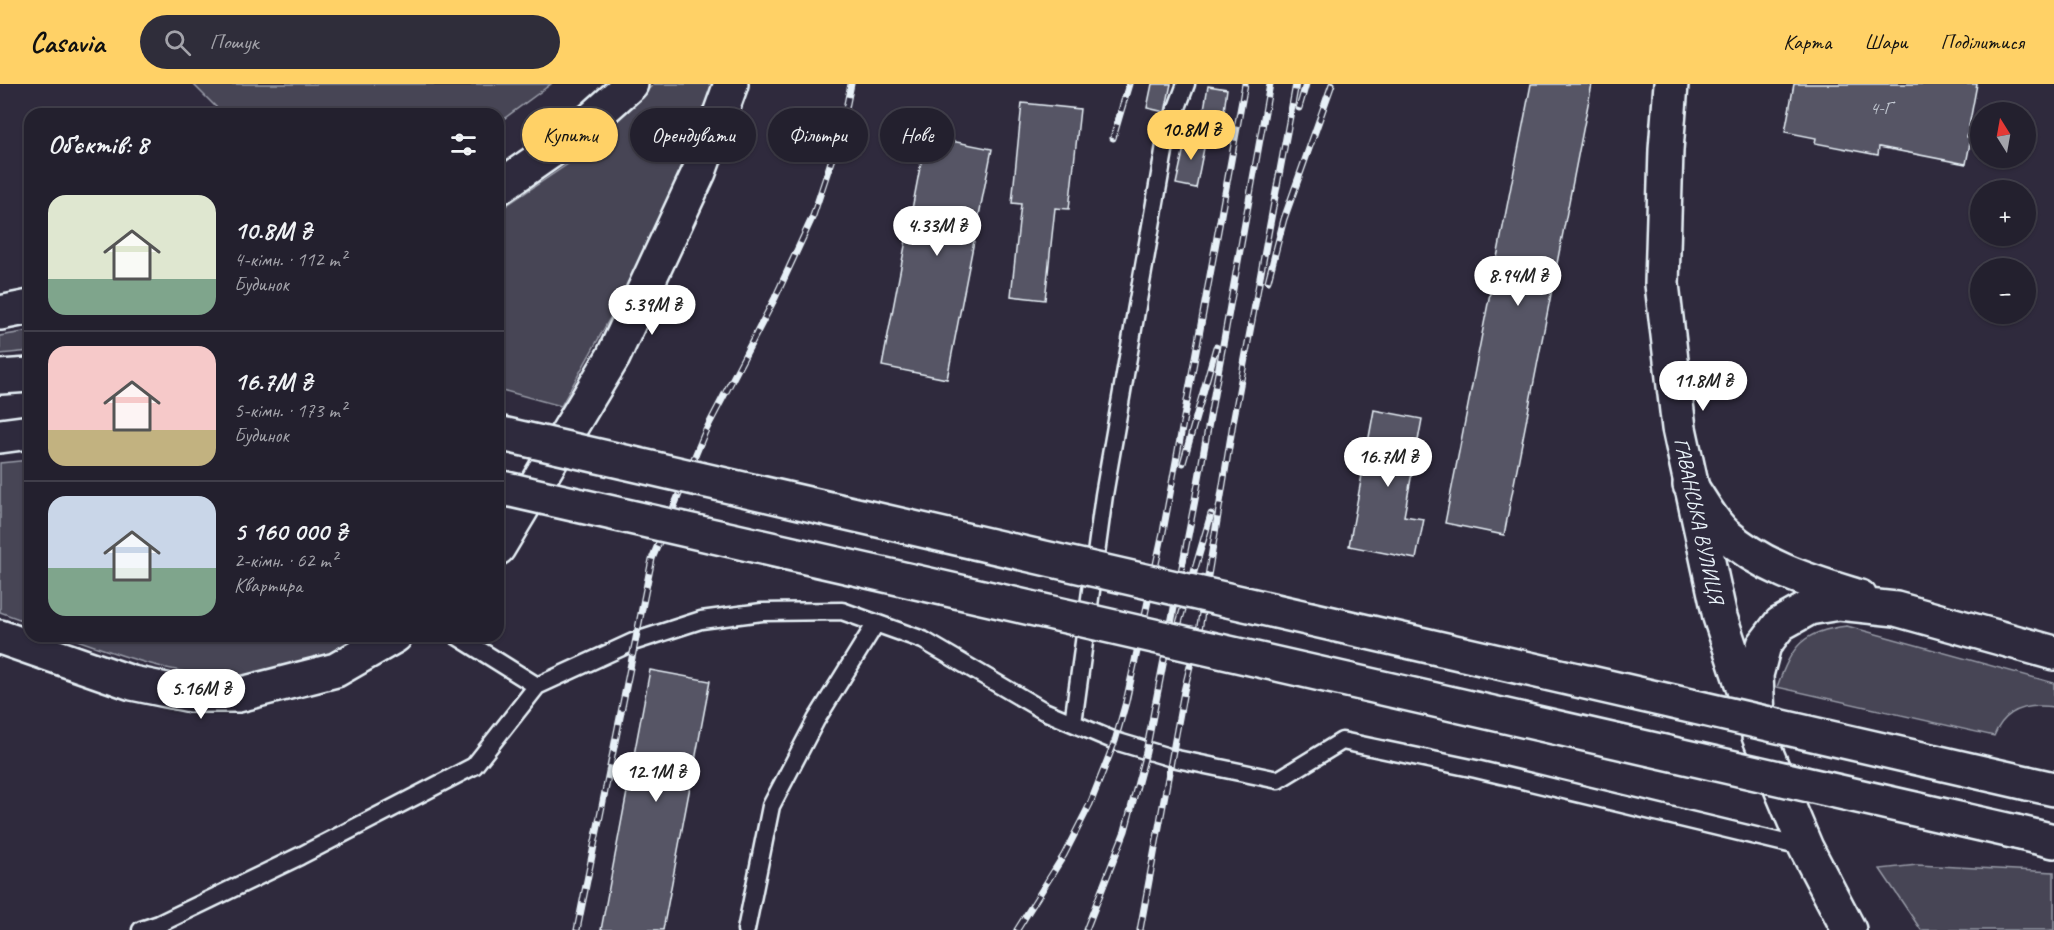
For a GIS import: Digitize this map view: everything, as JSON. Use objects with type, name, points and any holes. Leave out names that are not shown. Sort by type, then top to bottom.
[{"type":"main road","points":[[504,184],[574,135],[631,84]]},
{"type":"main road","points":[[504,538],[613,357],[699,172],[731,84]]},
{"type":"main road","name":"ГАВАНСЬКА ВУЛИЦЯ","points":[[1671,84],[1666,150],[1662,284],[1679,428],[1690,485],[1720,617],[1759,736],[1806,848],[1849,930]]},
{"type":"main road","points":[[0,313],[24,308]]},
{"type":"main road","points":[[0,377],[24,375]]},
{"type":"main road","points":[[0,436],[24,433]]},
{"type":"main road","points":[[504,434],[2041,786]]},
{"type":"main road","points":[[1690,485],[1724,533],[1749,553],[1785,573],[1896,609],[2054,653]]},
{"type":"main road","points":[[504,488],[2054,841]]},
{"type":"main road","points":[[1759,736],[1756,675],[1764,645],[1780,624],[1809,608],[1839,603],[1896,609]]},
{"type":"main road","points":[[0,637],[132,683],[191,695],[238,695],[336,670],[385,642]]},
{"type":"lane","points":[[1073,723],[1104,495],[1167,134],[1186,84]]},
{"type":"lane","points":[[141,930],[159,924],[300,856],[474,766],[537,686],[633,642],[701,620],[762,612],[842,611],[923,640],[1044,711],[1146,752],[1278,780],[1342,741],[1487,771],[1806,848]]},
{"type":"lane","points":[[746,930],[771,806],[816,720],[876,623]]},
{"type":"lane","points":[[467,642],[537,686]]},
{"type":"shaded area","points":[[193,84],[551,84],[504,119],[504,108],[217,108]]},
{"type":"shaded area","points":[[654,84],[713,84],[705,108],[630,108],[630,162],[687,162],[650,246],[561,406],[504,391],[504,207],[571,162],[618,162],[618,118]]},
{"type":"shaded area","points":[[24,332],[24,352],[0,354],[0,336]]},
{"type":"shaded area","points":[[24,461],[24,621],[0,612],[0,463]]},
{"type":"shaded area","points":[[1847,626],[2054,683],[2054,707],[2035,706],[2018,710],[2004,720],[1994,736],[1777,687],[1788,661],[1801,643],[1819,632]]},
{"type":"shaded area","points":[[83,642],[355,642],[326,657],[288,669],[252,676],[216,676],[181,671]]},
{"type":"shaded area","points":[[1917,865],[2054,872],[2054,930],[1921,930],[1880,869]]},
{"type":"building","points":[[1152,84],[1171,84],[1165,112],[1147,108]]},
{"type":"building","points":[[1531,84],[1592,84],[1504,535],[1445,523]]},
{"type":"building","points":[[1794,84],[1977,84],[1974,102],[1970,102],[1967,137],[1970,138],[1970,143],[1966,164],[1879,147],[1878,155],[1815,143],[1816,138],[1785,132]]},
{"type":"building","points":[[1208,86],[1227,89],[1224,111],[1204,109]]},
{"type":"building","points":[[1022,103],[1080,109],[1069,209],[1055,208],[1045,300],[1011,296],[1021,204],[1012,203]]},
{"type":"building","points":[[1187,134],[1206,138],[1196,188],[1176,184]]},
{"type":"building","points":[[954,142],[992,149],[947,379],[882,366],[921,162],[954,162]]},
{"type":"building","points":[[1374,410],[1422,419],[1404,516],[1424,519],[1416,559],[1349,546]]},
{"type":"building","points":[[650,670],[710,681],[663,930],[601,930]]},
{"type":"railway","points":[[577,930],[652,559],[705,432],[775,298],[813,216],[842,128],[851,84]]},
{"type":"railway","points":[[1113,138],[1129,84]]},
{"type":"railway","points":[[1017,930],[1064,855],[1090,804],[1115,741],[1126,702],[1163,532],[1245,84]]},
{"type":"railway","points":[[1086,930],[1125,831],[1146,752],[1195,500],[1270,84]]},
{"type":"railway","points":[[1140,930],[1184,691],[1200,625],[1233,423],[1296,84]]},
{"type":"railway","points":[[1299,108],[1306,84]]},
{"type":"railway","points":[[1268,281],[1284,219],[1332,84]]},
{"type":"railway","points":[[1183,463],[1216,347]]},
{"type":"railway","points":[[1179,623],[1211,514]]}]
